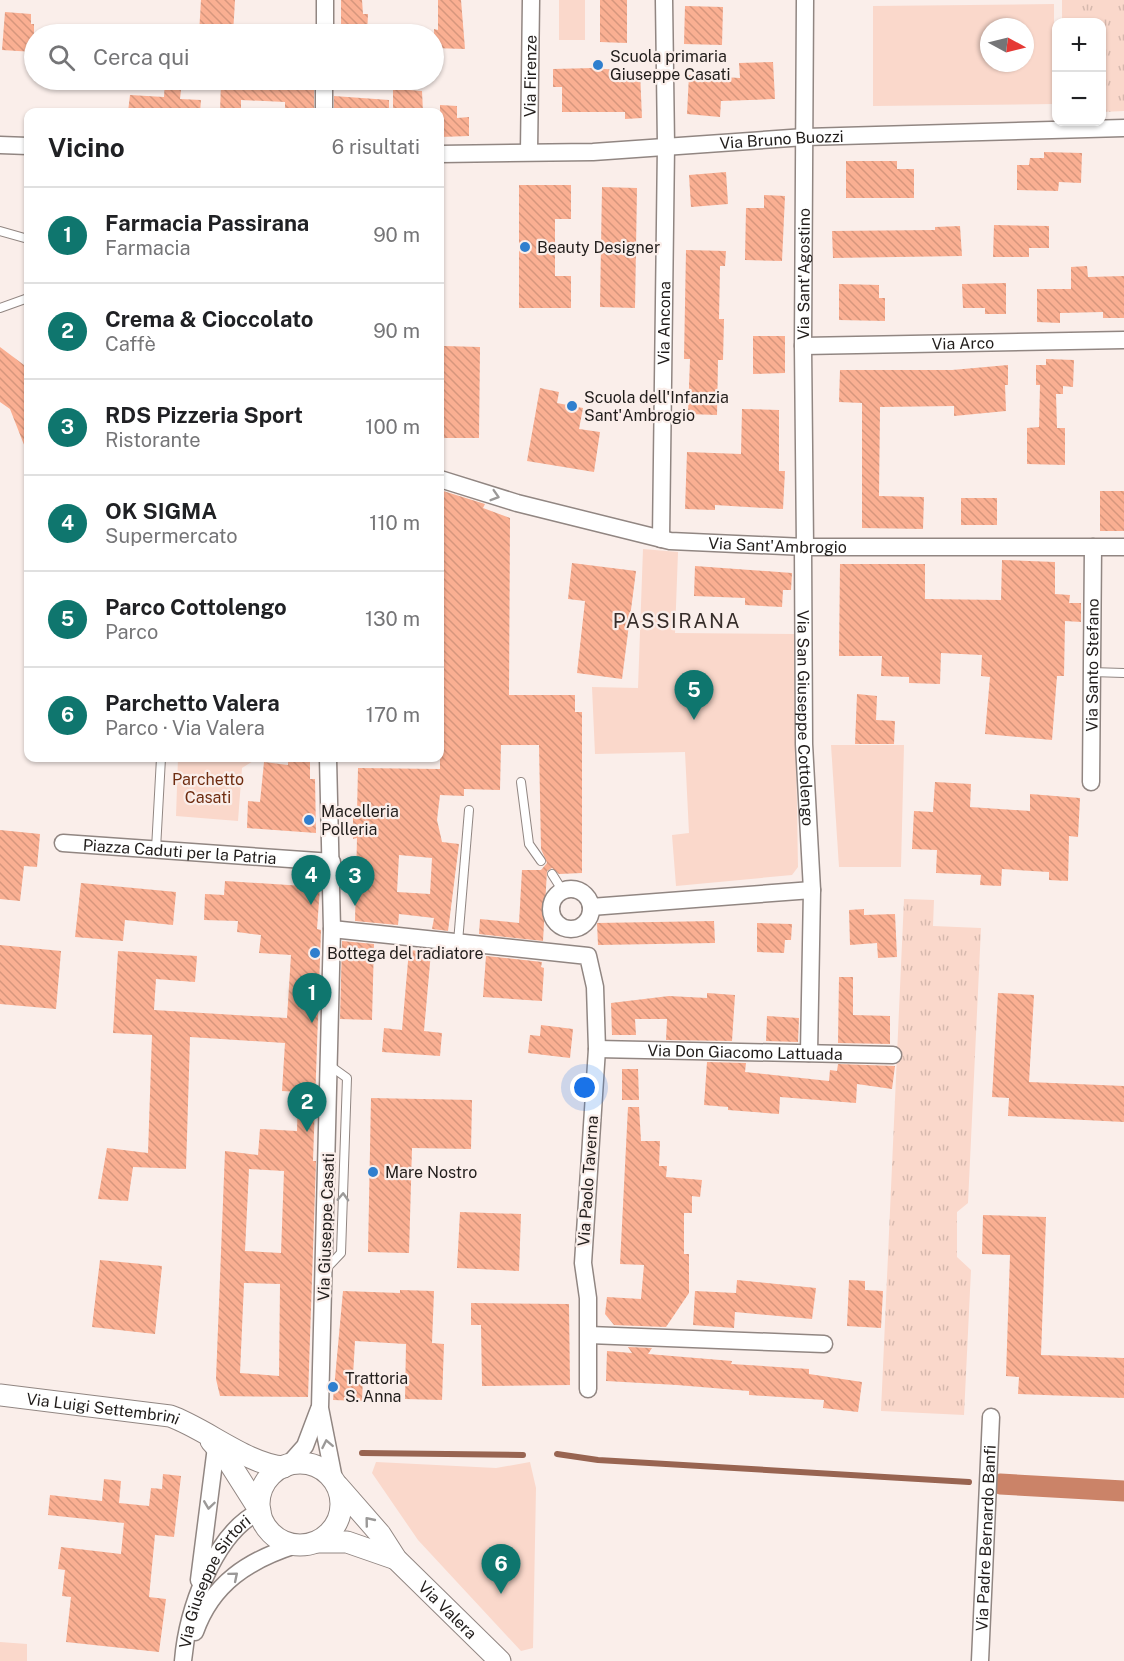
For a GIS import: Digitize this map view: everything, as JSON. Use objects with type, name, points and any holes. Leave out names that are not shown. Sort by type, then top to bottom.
[{"type":"street","points":[[324,24],[325,0]]},
{"type":"street","name":"Via Firenze","points":[[529,152],[531,0]]},
{"type":"street","name":"Via Ancona","points":[[661,539],[666,145],[664,0]]},
{"type":"street","name":"Via Sant'Agostino","points":[[804,547],[805,0]]},
{"type":"street","points":[[324,90],[324,108]]},
{"type":"street","name":"Via Bruno Buozzi","points":[[444,154],[593,152],[666,145],[805,137],[1124,128]]},
{"type":"street","points":[[0,145],[24,146]]},
{"type":"street","name":"Via Arco","points":[[803,345],[1124,340]]},
{"type":"street","name":"Via Sant'Ambrogio","points":[[444,480],[517,502],[661,539],[804,547],[1124,547]]},
{"type":"street","name":"Via San Giuseppe Cottolengo","points":[[804,547],[804,744],[812,890],[809,1053]]},
{"type":"street","name":"Via Santo Stefano","points":[[1091,782],[1090,672],[1093,547]]},
{"type":"street","name":"Via Giuseppe Casati","points":[[328,762],[332,929],[320,1408],[336,1483]]},
{"type":"street","name":"Piazza Caduti per la Patria","points":[[63,843],[332,862]]},
{"type":"street","points":[[540,950],[552,936],[568,925],[589,917],[591,907],[588,899],[579,891],[567,890],[560,893],[552,906],[568,925]]},
{"type":"street","points":[[591,907],[812,890]]},
{"type":"street","name":"Via Paolo Taverna","points":[[568,925],[588,956],[595,987],[597,1049],[583,1263],[588,1298],[588,1389]]},
{"type":"street","points":[[332,929],[588,956]]},
{"type":"street","name":"Via Don Giacomo Lattuada","points":[[597,1049],[893,1055]]},
{"type":"street","points":[[589,1335],[824,1344]]},
{"type":"street","name":"Via Luigi Settembrini","points":[[0,1395],[157,1413],[185,1421],[209,1439],[268,1464],[286,1465]]},
{"type":"street","name":"Via Giuseppe Casati","points":[[286,1465],[305,1446],[320,1408]]},
{"type":"street","name":"Via Padre Bernardo Banfi","points":[[980,1661],[991,1417]]},
{"type":"street","points":[[196,1602],[209,1439]]},
{"type":"street","name":"Via Luigi Settembrini","points":[[209,1439],[249,1490],[260,1511]]},
{"type":"street","points":[[286,1465],[316,1466],[336,1483],[342,1502],[339,1517],[331,1531],[317,1542],[296,1545],[282,1541],[272,1534],[260,1511],[262,1488],[273,1473],[286,1465]]},
{"type":"street","name":"Via Valera","points":[[336,1483],[380,1533],[396,1559],[500,1661]]},
{"type":"street","name":"Via Giuseppe Sirtori","points":[[184,1661],[188,1626],[216,1557],[228,1537],[241,1522],[260,1511]]},
{"type":"street","name":"Via Valera","points":[[317,1542],[347,1542],[376,1550],[396,1559]]},
{"type":"street","name":"Via Giuseppe Sirtori","points":[[184,1661],[198,1625],[225,1584],[253,1560],[296,1545]]},
{"type":"lane","points":[[0,231],[24,238]]},
{"type":"lane","points":[[0,309],[24,300]]},
{"type":"lane","points":[[1090,672],[1124,673]]},
{"type":"lane","points":[[156,849],[161,762]]},
{"type":"lane","points":[[521,782],[529,844],[541,861]]},
{"type":"lane","points":[[458,942],[469,810]]},
{"type":"lane","points":[[552,874],[560,885],[560,893]]},
{"type":"green space","points":[[559,0],[585,0],[585,40],[559,40]]},
{"type":"green space","points":[[1062,0],[1124,0],[1124,111],[1106,112],[1106,18],[1062,18]]},
{"type":"green space","points":[[1054,4],[1052,104],[873,106],[873,6]]},
{"type":"green space","points":[[643,549],[678,552],[675,633],[794,634],[798,867],[792,875],[676,886],[672,835],[689,833],[685,752],[595,754],[592,687],[638,688]]},
{"type":"green space","points":[[831,745],[904,745],[901,867],[839,867]]},
{"type":"green space","name":"Parchetto Casati","points":[[178,762],[252,762],[242,768],[238,821],[176,816]]},
{"type":"green space","points":[[904,899],[934,900],[933,926],[981,928],[968,1203],[957,1212],[957,1257],[971,1270],[964,1415],[881,1411]]},
{"type":"green space","points":[[376,1462],[496,1468],[530,1462],[536,1488],[533,1648],[521,1651],[418,1540],[372,1473]]},
{"type":"green space","points":[[0,1642],[27,1644],[27,1661],[0,1661]]},
{"type":"building","points":[[201,0],[235,0],[234,24],[200,24]]},
{"type":"building","points":[[341,0],[362,0],[363,14],[368,14],[368,24],[341,24]]},
{"type":"building","points":[[438,0],[461,0],[465,49],[444,48],[444,24],[438,24]]},
{"type":"building","points":[[600,0],[627,0],[627,43],[600,42]]},
{"type":"building","points":[[685,6],[723,7],[722,45],[684,44]]},
{"type":"building","points":[[5,12],[31,14],[31,24],[24,24],[24,51],[2,50]]},
{"type":"building","points":[[773,62],[775,99],[721,101],[720,117],[687,114],[689,75],[740,78],[739,63]]},
{"type":"building","points":[[594,68],[640,72],[642,118],[625,119],[625,112],[562,112],[562,87],[553,87],[553,69]]},
{"type":"building","points":[[164,90],[181,90],[180,99],[201,100],[200,108],[128,108],[130,95],[164,97]]},
{"type":"building","points":[[221,90],[314,90],[314,108],[285,108],[285,102],[241,100],[241,108],[220,108]]},
{"type":"building","points":[[393,90],[422,91],[423,108],[393,108]]},
{"type":"building","points":[[334,96],[389,100],[389,108],[334,108]]},
{"type":"building","points":[[440,105],[457,106],[457,118],[469,117],[469,136],[444,137],[444,108],[440,108]]},
{"type":"building","points":[[1044,152],[1082,153],[1081,183],[1059,182],[1058,191],[1017,190],[1017,165],[1029,165],[1030,158],[1044,158]]},
{"type":"building","points":[[846,161],[897,161],[897,169],[914,169],[914,198],[846,198]]},
{"type":"building","points":[[726,172],[728,204],[691,207],[689,175]]},
{"type":"building","points":[[519,185],[571,185],[571,219],[555,219],[555,276],[571,276],[571,308],[519,308]]},
{"type":"building","points":[[602,187],[637,188],[635,308],[600,307]]},
{"type":"building","points":[[764,195],[785,196],[782,261],[745,260],[746,208],[764,208]]},
{"type":"building","points":[[994,225],[1049,226],[1049,248],[1029,248],[1029,257],[993,257]]},
{"type":"building","points":[[960,226],[962,256],[833,258],[832,231],[935,230],[935,227]]},
{"type":"building","points":[[686,250],[726,251],[725,266],[720,266],[719,319],[724,319],[723,360],[718,360],[717,415],[688,414],[690,359],[684,359]]},
{"type":"building","points":[[1087,266],[1088,277],[1124,276],[1124,318],[1103,318],[1103,312],[1060,313],[1060,323],[1037,322],[1037,289],[1071,289],[1071,267]]},
{"type":"building","points":[[1006,283],[1006,314],[985,314],[985,308],[963,308],[962,284]]},
{"type":"building","points":[[839,284],[879,285],[879,298],[885,298],[885,321],[839,320]]},
{"type":"building","points":[[753,336],[785,336],[785,373],[753,374]]},
{"type":"building","points":[[444,346],[480,347],[479,438],[444,438]]},
{"type":"building","points":[[0,347],[24,365],[24,445],[10,409],[0,402]]},
{"type":"building","points":[[1046,359],[1074,360],[1073,387],[1063,386],[1063,394],[1056,394],[1057,428],[1065,428],[1065,465],[1027,464],[1027,428],[1039,427],[1040,385],[1036,385],[1036,365],[1046,365]]},
{"type":"building","points":[[1008,365],[1008,385],[1005,385],[1006,411],[954,416],[954,406],[880,407],[879,496],[924,497],[923,529],[862,528],[862,403],[839,402],[840,370],[952,370]]},
{"type":"building","points":[[540,388],[559,392],[557,403],[583,408],[579,429],[600,432],[594,472],[527,461]]},
{"type":"building","points":[[742,409],[779,410],[779,471],[785,471],[783,509],[715,505],[715,510],[685,509],[687,452],[741,454]]},
{"type":"building","points":[[444,491],[485,504],[483,508],[510,518],[509,695],[575,695],[575,712],[582,712],[582,873],[559,874],[552,868],[547,871],[543,941],[479,934],[480,919],[519,923],[522,870],[541,870],[547,863],[541,849],[539,745],[501,745],[500,790],[464,789],[464,796],[440,795],[437,820],[442,842],[459,844],[448,931],[432,929],[434,918],[399,914],[398,925],[355,921],[357,838],[353,839],[353,812],[357,812],[358,768],[440,769],[440,762],[444,762]],"holes":[[[399,855],[432,858],[430,894],[397,892]]]},
{"type":"building","points":[[1100,491],[1124,491],[1124,531],[1100,531]]},
{"type":"building","points":[[961,498],[997,498],[997,525],[961,525]]},
{"type":"building","points":[[1002,560],[1055,562],[1055,594],[1070,595],[1069,603],[1081,603],[1081,622],[1065,621],[1064,676],[1057,676],[1052,740],[985,734],[990,677],[981,676],[982,655],[941,653],[940,684],[909,683],[909,677],[881,676],[882,656],[839,656],[840,564],[925,564],[925,599],[1001,600]]},
{"type":"building","points":[[572,563],[636,571],[622,679],[577,673],[585,601],[568,599]]},
{"type":"building","points":[[695,566],[792,573],[791,590],[783,590],[782,607],[745,605],[745,598],[694,596]]},
{"type":"building","points":[[857,694],[877,696],[876,720],[895,721],[894,744],[855,744]]},
{"type":"building","points":[[264,762],[288,765],[288,762],[310,762],[310,779],[315,779],[316,833],[247,828],[248,801],[260,802]]},
{"type":"building","points":[[935,782],[971,784],[970,807],[1030,811],[1030,794],[1080,798],[1078,837],[1069,836],[1068,881],[1049,880],[1049,872],[1002,869],[1001,886],[980,885],[981,875],[936,873],[937,850],[912,849],[914,811],[933,812]]},
{"type":"building","points":[[0,830],[40,834],[37,867],[24,866],[20,901],[0,899]]},
{"type":"building","points":[[225,881],[320,887],[317,929],[321,930],[313,1161],[316,1161],[308,1397],[220,1396],[216,1379],[225,1151],[258,1155],[260,1129],[297,1131],[298,1092],[282,1091],[285,1043],[190,1037],[186,1169],[133,1167],[128,1201],[98,1199],[107,1148],[148,1153],[152,1035],[113,1033],[118,951],[197,956],[195,982],[156,979],[154,1010],[287,1018],[291,955],[259,953],[261,935],[237,932],[238,921],[204,920],[205,894],[224,895]],"holes":[[[249,1169],[284,1171],[281,1253],[245,1251]],[[244,1283],[280,1284],[279,1376],[240,1373]]]},
{"type":"building","points":[[81,883],[176,892],[173,925],[125,920],[123,941],[75,937]]},
{"type":"building","points":[[864,909],[864,915],[895,914],[897,957],[878,958],[877,943],[850,945],[849,910]]},
{"type":"building","points":[[714,921],[715,943],[598,945],[597,923]]},
{"type":"building","points":[[757,923],[792,924],[791,940],[785,940],[784,953],[757,952]]},
{"type":"building","points":[[342,941],[374,944],[372,1020],[340,1019]]},
{"type":"building","points":[[0,945],[61,951],[56,1009],[0,1004]]},
{"type":"building","points":[[409,950],[431,952],[424,1031],[442,1033],[440,1056],[382,1052],[384,1028],[402,1030]]},
{"type":"building","points":[[486,956],[542,962],[541,967],[544,968],[542,1001],[483,997]]},
{"type":"building","points":[[839,977],[853,977],[853,1015],[890,1016],[890,1044],[838,1043]]},
{"type":"building","points":[[707,993],[735,995],[732,1041],[666,1040],[667,1019],[635,1019],[636,1035],[612,1035],[611,1003],[669,996],[707,998]]},
{"type":"building","points":[[998,993],[1034,995],[1029,1082],[1124,1086],[1124,1122],[1008,1116],[1009,1098],[992,1097]]},
{"type":"building","points":[[767,1016],[799,1018],[798,1042],[766,1041]]},
{"type":"building","points":[[541,1025],[573,1029],[570,1058],[528,1053],[530,1035],[540,1036]]},
{"type":"building","points":[[707,1062],[746,1063],[745,1072],[829,1081],[830,1070],[837,1071],[838,1064],[895,1066],[892,1089],[857,1084],[856,1103],[780,1097],[779,1114],[728,1110],[728,1107],[704,1105]]},
{"type":"building","points":[[622,1069],[638,1069],[639,1100],[622,1100]]},
{"type":"building","points":[[371,1098],[472,1100],[471,1149],[412,1148],[409,1253],[368,1252]]},
{"type":"building","points":[[628,1107],[639,1107],[641,1141],[660,1141],[659,1166],[667,1166],[666,1177],[702,1180],[700,1197],[692,1196],[692,1213],[684,1213],[684,1254],[689,1254],[689,1293],[666,1327],[614,1325],[605,1314],[607,1297],[641,1299],[644,1265],[620,1264]]},
{"type":"building","points":[[460,1212],[521,1214],[519,1271],[457,1268]]},
{"type":"building","points":[[983,1215],[1046,1217],[1041,1355],[1124,1358],[1124,1398],[1018,1394],[1019,1377],[1006,1376],[1010,1255],[982,1254]]},
{"type":"building","points":[[100,1260],[162,1266],[155,1334],[92,1327]]},
{"type":"building","points":[[737,1280],[816,1288],[812,1319],[735,1312],[734,1328],[693,1325],[695,1291],[736,1293]]},
{"type":"building","points":[[849,1280],[865,1281],[865,1290],[883,1291],[881,1328],[847,1326]]},
{"type":"building","points":[[400,1290],[434,1291],[432,1343],[444,1344],[442,1400],[405,1399],[406,1344],[355,1341],[353,1376],[363,1377],[362,1401],[333,1400],[343,1291],[400,1293]]},
{"type":"building","points":[[471,1303],[569,1304],[570,1385],[482,1386],[481,1325],[471,1325]]},
{"type":"building","points":[[628,1347],[652,1348],[648,1354],[732,1361],[731,1364],[809,1369],[809,1374],[862,1382],[858,1412],[823,1408],[824,1400],[749,1395],[749,1391],[606,1381],[607,1351],[632,1353]]},
{"type":"building","points":[[163,1474],[181,1476],[174,1537],[155,1535],[149,1597],[166,1599],[159,1652],[66,1642],[71,1597],[62,1596],[65,1570],[58,1569],[61,1547],[121,1554],[124,1523],[48,1515],[50,1495],[102,1501],[104,1479],[121,1481],[119,1503],[149,1506],[151,1488],[162,1489]]},
{"type":"waterway","points":[[362,1453],[523,1455]]},
{"type":"waterway","points":[[557,1454],[598,1460],[969,1482]]},
{"type":"waterway","points":[[1000,1484],[1124,1491]]},
{"type":"place","name":"Scuola primaria Giuseppe Casati","points":[[598,65]]},
{"type":"place","name":"Beauty Designer","points":[[525,247]]},
{"type":"place","name":"Scuola dell'Infanzia Sant'Ambrogio","points":[[572,406]]},
{"type":"place","name":"Parco Cottolengo","points":[[694,720]]},
{"type":"place","name":"Macelleria Polleria","points":[[309,820]]},
{"type":"place","name":"OK SIGMA","points":[[311,905]]},
{"type":"place","name":"RDS Pizzeria Sport","points":[[355,906]]},
{"type":"place","name":"Bottega del radiatore","points":[[315,953]]},
{"type":"place","name":"Farmacia Passirana","points":[[312,1023]]},
{"type":"place","name":"Crema & Cioccolato","points":[[307,1132]]},
{"type":"place","name":"Mare Nostro","points":[[373,1172]]},
{"type":"place","name":"Trattoria S. Anna","points":[[333,1387]]},
{"type":"place","name":"Parchetto Valera","points":[[501,1594]]},
{"type":"district","name":"PASSIRANA","points":[[677,621]]}]
